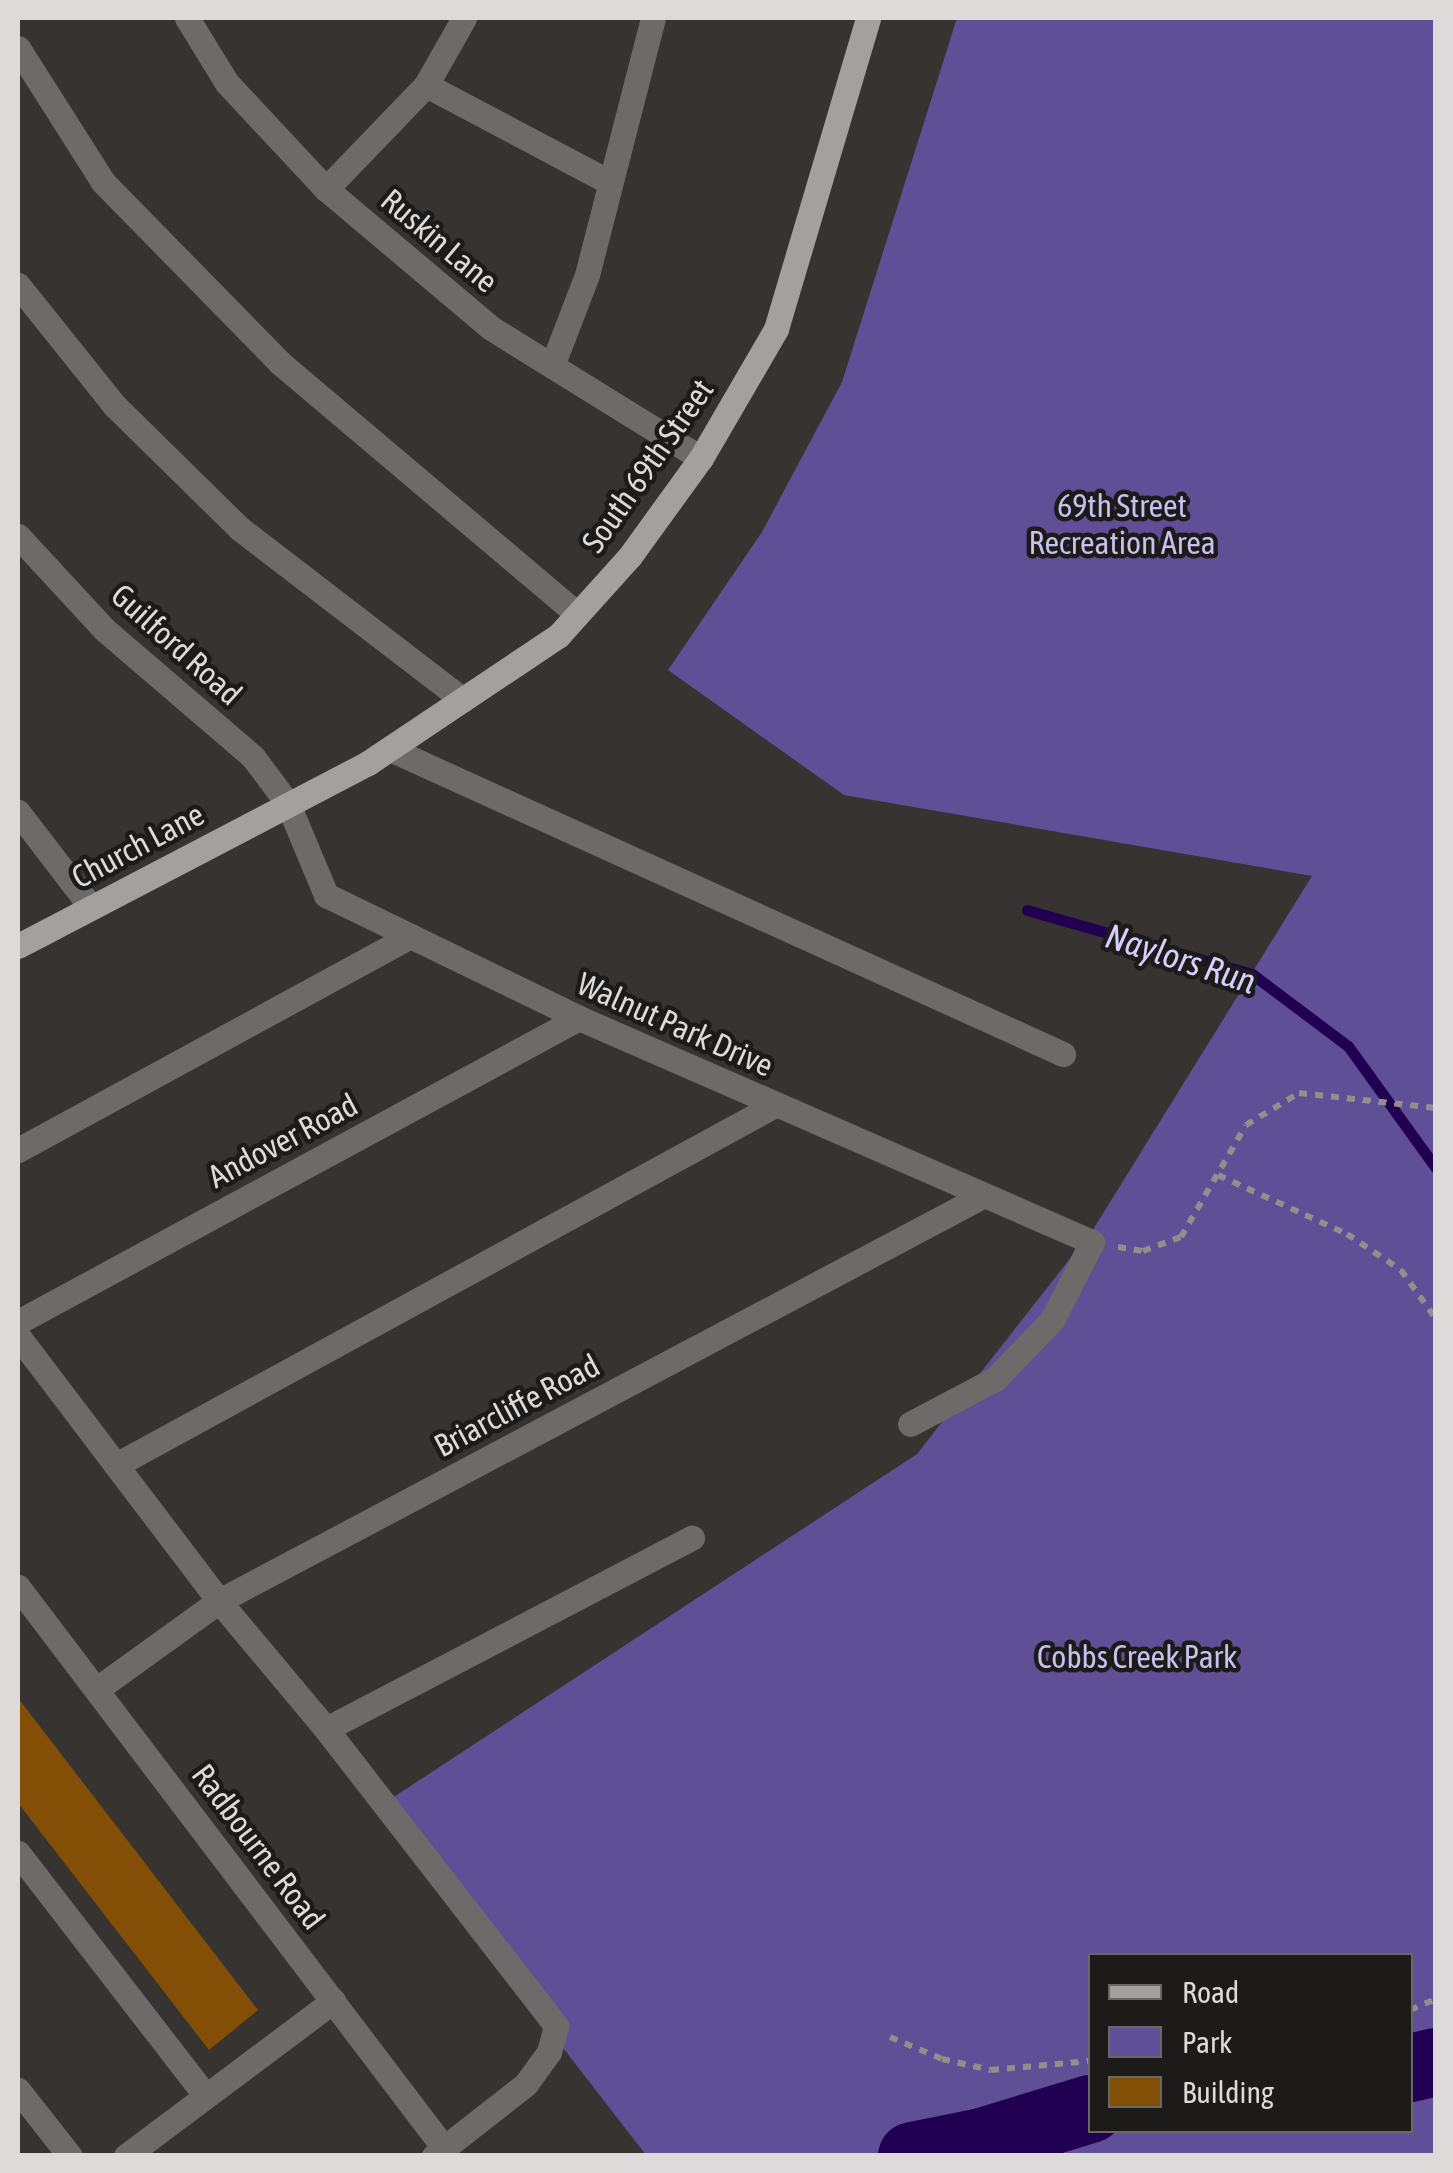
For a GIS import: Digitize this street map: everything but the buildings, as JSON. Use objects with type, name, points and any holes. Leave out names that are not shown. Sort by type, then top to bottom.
[{"type":"main road","name":"South 69th Street","points":[[288,804],[390,749],[558,636],[701,458],[776,329],[868,18]]},
{"type":"main road","name":"Church Lane","points":[[18,946],[288,804]]},
{"type":"street","name":"Ruskin Lane","points":[[187,18],[228,83],[326,188],[491,328],[701,458]]},
{"type":"street","points":[[326,188],[426,85],[464,18]]},
{"type":"street","points":[[552,366],[587,275],[653,18]]},
{"type":"street","points":[[18,48],[102,182],[279,362],[578,614]]},
{"type":"street","points":[[426,85],[609,182]]},
{"type":"street","points":[[18,285],[116,406],[240,528],[463,700]]},
{"type":"street","name":"Guilford Road","points":[[18,536],[106,630],[253,757],[288,804]]},
{"type":"street","points":[[390,749],[1063,1054]]},
{"type":"street","name":"Walnut Park Drive","points":[[288,804],[326,895],[579,1018],[979,1198],[1092,1242]]},
{"type":"street","points":[[18,812],[92,908]]},
{"type":"street","points":[[18,1150],[410,936]]},
{"type":"street","name":"Andover Road","points":[[18,1322],[579,1018]]},
{"type":"street","points":[[116,1465],[774,1106]]},
{"type":"street","name":"Briarcliffe Road","points":[[97,1689],[219,1601],[979,1198]]},
{"type":"street","points":[[910,1424],[995,1378],[1052,1320],[1092,1242]]},
{"type":"street","points":[[18,1336],[219,1601],[326,1728],[556,2026],[549,2052],[526,2084],[439,2152]]},
{"type":"street","points":[[326,1728],[692,1538]]},
{"type":"street","name":"Radbourne Road","points":[[18,1587],[333,2001],[439,2152]]},
{"type":"street","points":[[18,1853],[206,2096]]},
{"type":"street","points":[[126,2156],[333,2001]]},
{"type":"street","points":[[18,2090],[70,2156]]},
{"type":"path","points":[[1092,1242],[1142,1251],[1181,1237],[1246,1126],[1299,1094],[1435,1108]]},
{"type":"path","points":[[1218,1175],[1348,1234],[1401,1270],[1436,1319]]},
{"type":"path","points":[[890,2037],[942,2059],[991,2070],[1088,2061]]},
{"type":"green space","points":[[957,18],[1435,18],[1435,2155],[646,2155],[377,1808],[917,1454],[1094,1228],[1312,876],[844,795],[668,670],[762,532],[842,382]]},
{"type":"waterway","name":"Naylors Run","points":[[1027,910],[1252,974],[1348,1046],[1436,1168]]},
{"type":"waterway","points":[[1413,2067],[1436,2062]]},
{"type":"waterway","points":[[912,2156],[982,2142],[1088,2110]]},
{"type":"park label","name":"69th Street Recreation Area","points":[[1122,526]]},
{"type":"park label","name":"Cobbs Creek Park","points":[[1137,1657]]}]
